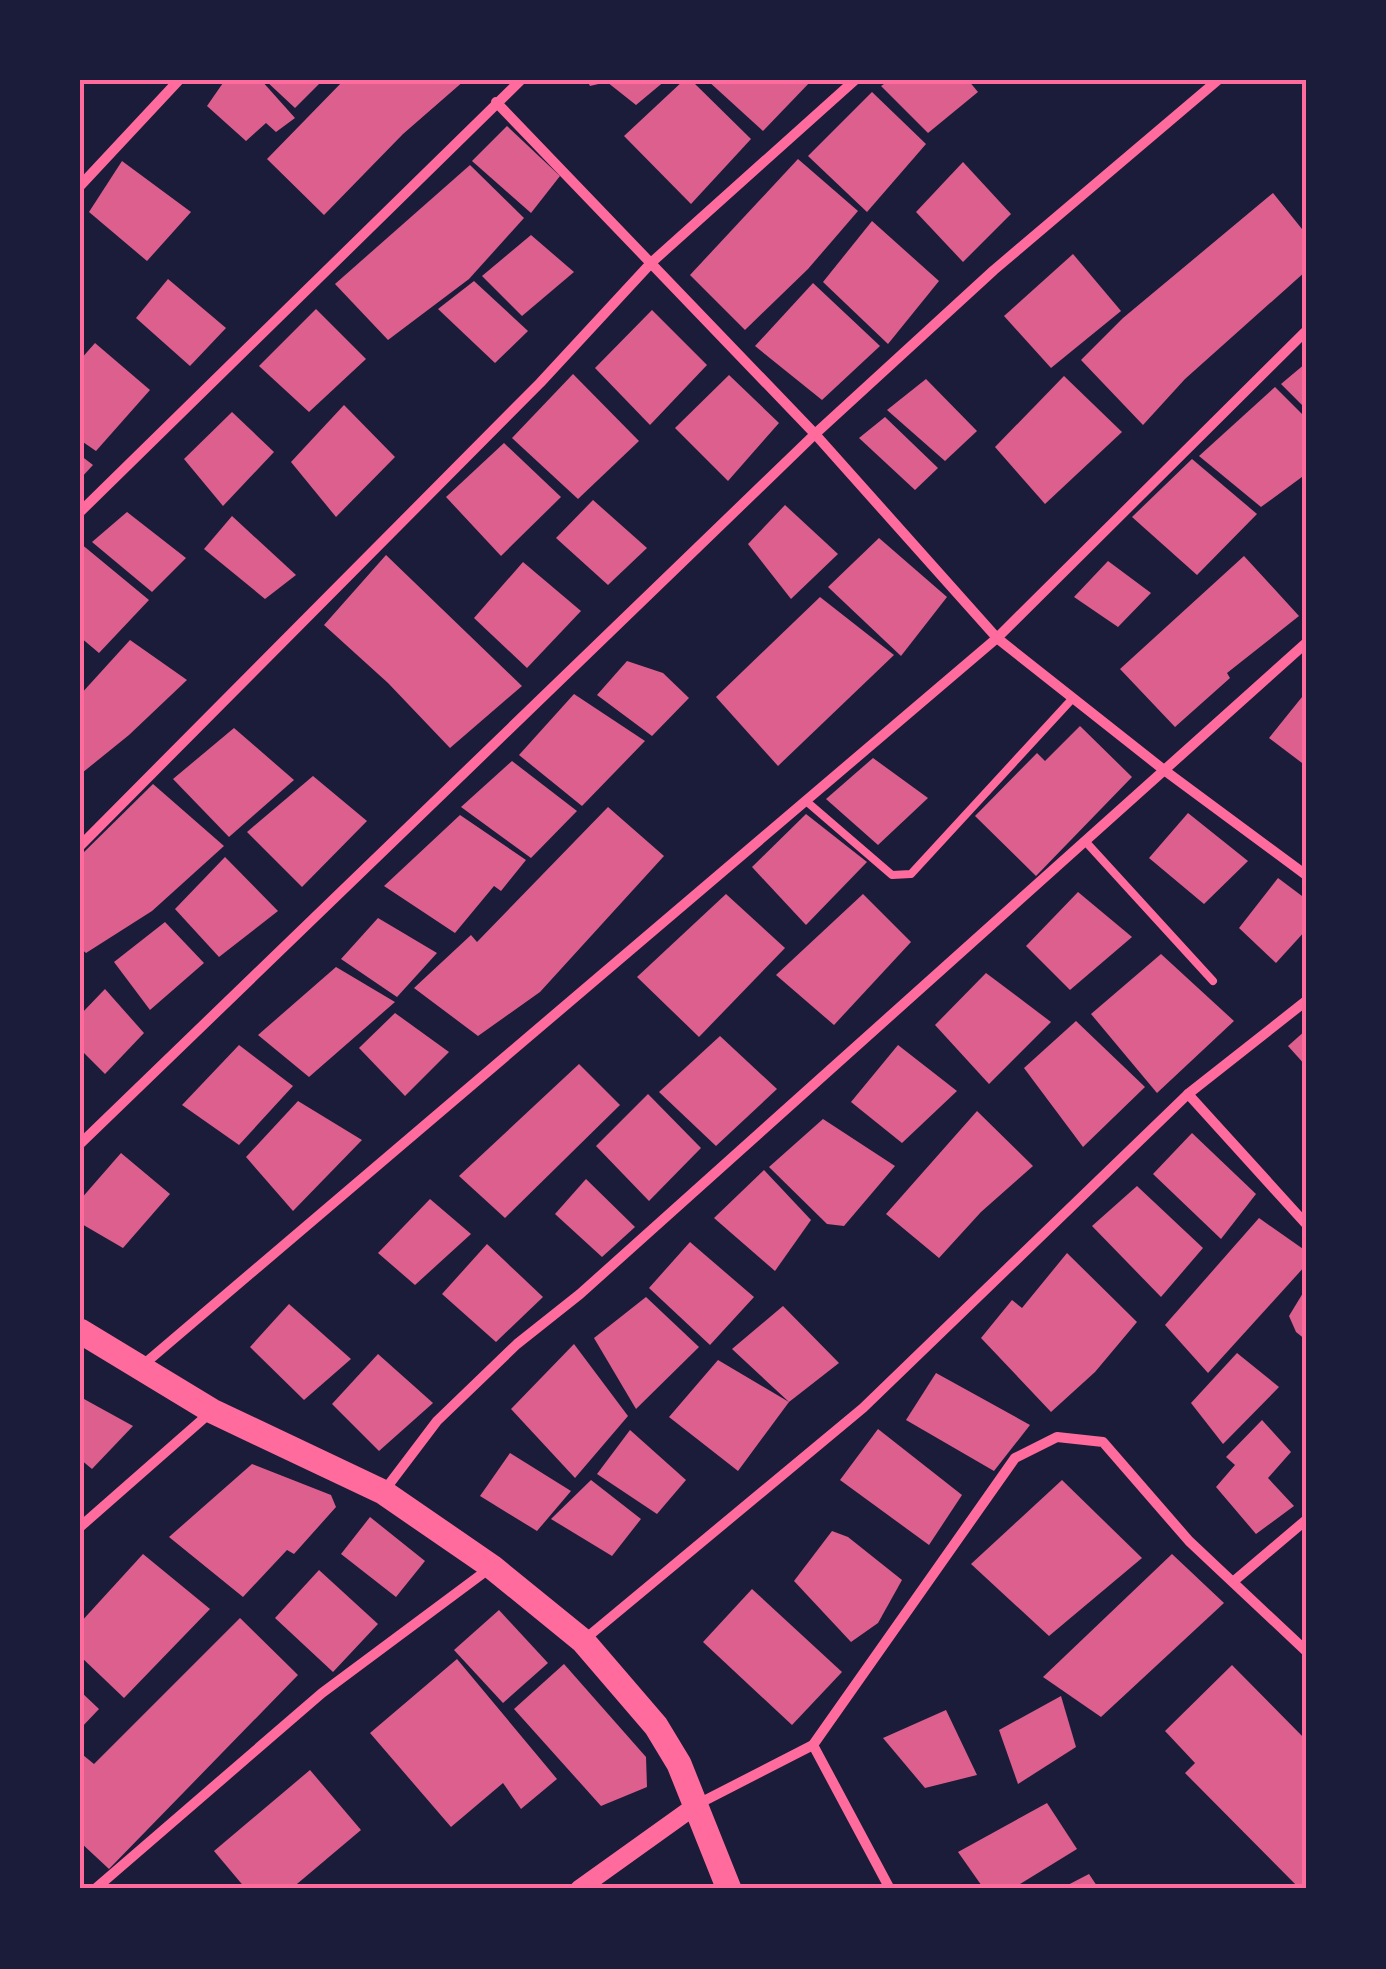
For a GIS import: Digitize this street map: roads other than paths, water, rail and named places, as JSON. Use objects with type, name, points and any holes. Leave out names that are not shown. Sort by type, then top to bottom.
[{"type":"main road","points":[[80,1330],[212,1411],[384,1492],[492,1567],[583,1641],[656,1726],[680,1764],[729,1889]]},
{"type":"street","points":[[80,186],[179,80]]},
{"type":"street","points":[[80,512],[521,80]]},
{"type":"street","points":[[80,846],[540,383],[652,262],[855,80]]},
{"type":"street","points":[[80,1144],[815,434],[994,270],[1218,80]]},
{"type":"street","points":[[496,102],[815,434],[998,638],[1306,876]]},
{"type":"street","points":[[139,1369],[998,638],[1306,331]]},
{"type":"street","points":[[384,1492],[437,1421],[517,1344],[580,1294],[1306,643]]},
{"type":"street","points":[[583,1641],[863,1408],[1188,1094],[1306,1000]]},
{"type":"street","points":[[1188,1094],[1306,1224]]},
{"type":"street","points":[[80,1527],[212,1411]]},
{"type":"street","points":[[578,1889],[696,1806],[813,1746],[1015,1458],[1056,1436],[1102,1442],[1188,1541],[1306,1650]]},
{"type":"street","points":[[1234,1581],[1306,1520]]},
{"type":"street","points":[[95,1889],[322,1693],[492,1567]]},
{"type":"street","points":[[813,1746],[890,1889]]},
{"type":"lane","points":[[806,801],[892,874],[911,874],[1073,698]]},
{"type":"lane","points":[[1085,842],[1214,982]]}]
